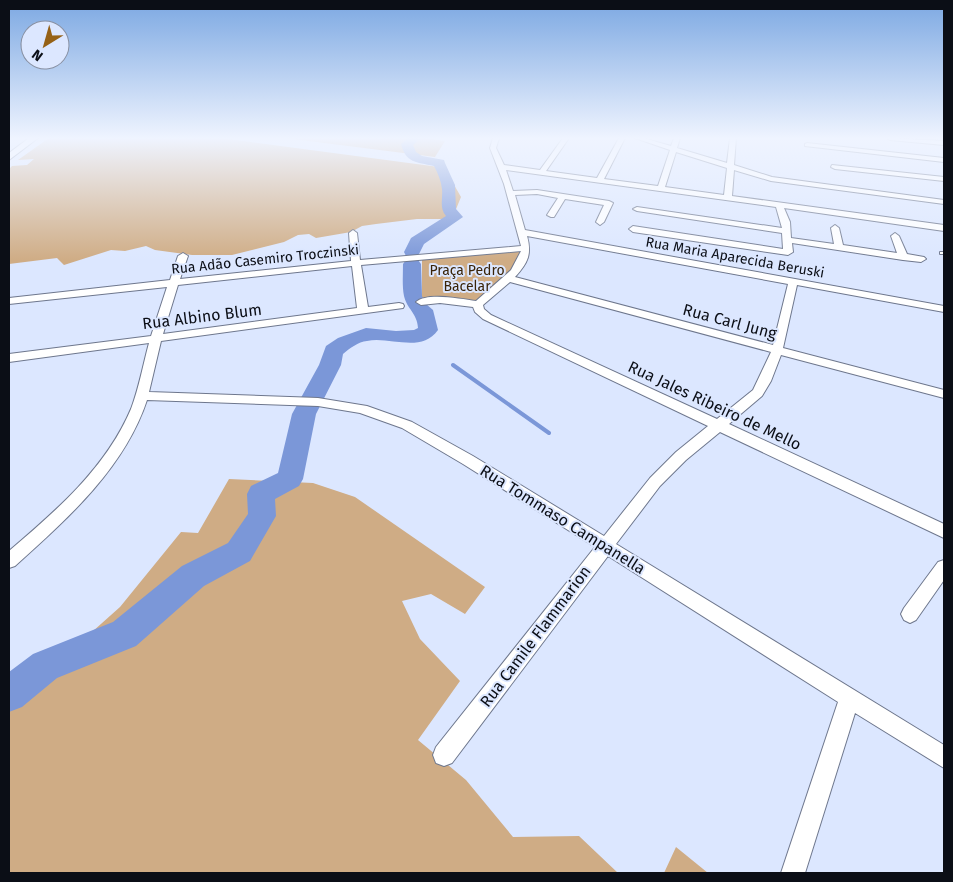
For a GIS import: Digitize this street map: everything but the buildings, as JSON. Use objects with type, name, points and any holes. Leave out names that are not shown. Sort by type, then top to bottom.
[{"type":"street","points":[[421,302],[440,300],[478,304],[507,278],[522,261],[526,248],[506,179]]},
{"type":"street","points":[[586,179],[944,228]]},
{"type":"street","points":[[661,189],[664,179]]},
{"type":"street","points":[[728,198],[729,179]]},
{"type":"street","points":[[772,179],[944,202]]},
{"type":"street","points":[[509,193],[537,192],[609,203],[600,222]]},
{"type":"street","points":[[551,215],[563,196]]},
{"type":"street","points":[[637,209],[678,225],[788,252],[786,222],[779,205]]},
{"type":"street","points":[[633,228],[678,225],[787,235],[839,247],[921,259]]},
{"type":"street","points":[[835,228],[839,247]]},
{"type":"street","name":"Rua Maria Aparecida Beruski","points":[[521,232],[944,309]]},
{"type":"street","points":[[353,233],[363,311]]},
{"type":"street","points":[[895,236],[903,257]]},
{"type":"street","name":"Rua Adão Casemiro Troczinski","points":[[9,301],[356,263],[526,248]]},
{"type":"street","points":[[9,562],[73,501],[112,457],[132,422],[143,396],[156,338],[183,256]]},
{"type":"street","name":"Rua Carl Jung","points":[[507,278],[944,394]]},
{"type":"street","name":"Rua Camile Flammarion","points":[[444,754],[604,545],[668,468],[758,393],[777,350],[793,282]]},
{"type":"street","name":"Rua Jales Ribeiro de Mello","points":[[478,304],[479,310],[486,317],[944,532]]},
{"type":"street","name":"Rua Albino Blum","points":[[9,358],[399,306]]},
{"type":"street","name":"Rua Tommaso Campanella","points":[[143,396],[318,402],[362,409],[407,425],[468,460],[944,757]]},
{"type":"street","points":[[910,614],[944,567]]},
{"type":"street","points":[[793,873],[849,698]]},
{"type":"green space","points":[[9,179],[451,179],[461,197],[452,219],[417,219],[376,224],[362,226],[351,232],[316,238],[309,234],[298,235],[284,242],[232,255],[192,255],[155,250],[146,246],[125,251],[111,250],[64,265],[57,258],[9,264]]},
{"type":"green space","name":"Praça Pedro Bacelar","points":[[521,251],[513,268],[476,303],[422,299],[422,259]]},
{"type":"green space","points":[[229,479],[313,483],[355,497],[485,587],[465,614],[431,594],[402,601],[420,639],[460,681],[418,740],[466,780],[513,837],[579,836],[618,873],[9,873],[9,684],[74,648],[120,607],[181,532],[198,533]]},
{"type":"green space","points":[[676,847],[708,873],[664,873]]},
{"type":"waterway","points":[[412,252],[417,241],[455,217],[449,210],[450,196],[446,179]]},
{"type":"waterway","points":[[9,694],[45,666],[124,634],[193,576],[239,552],[262,516],[261,494],[290,479],[304,414],[330,365],[333,351],[345,342],[366,334],[396,337],[419,336],[428,330],[423,310],[418,307],[413,296],[412,264]]},
{"type":"waterway","points":[[419,336],[422,339]]},
{"type":"waterway","points":[[453,365],[549,433]]}]
